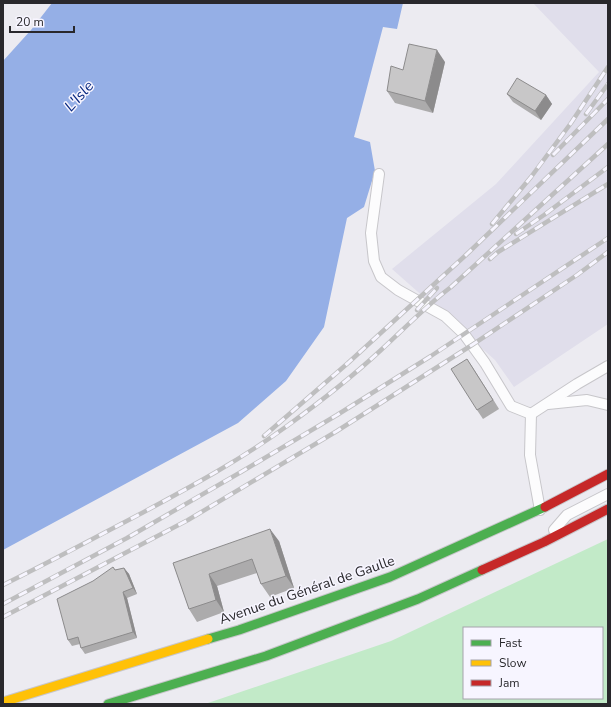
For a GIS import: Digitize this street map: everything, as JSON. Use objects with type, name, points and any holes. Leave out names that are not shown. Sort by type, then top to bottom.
[{"type":"main road","name":"Avenue du Général de Gaulle","points":[[3,702],[240,630],[390,578],[540,510],[608,474]]},
{"type":"main road","points":[[108,704],[266,656],[418,599],[544,542],[608,509]]},
{"type":"lane","points":[[379,174],[371,233],[374,261],[381,277],[398,290],[445,316],[464,334],[485,363],[511,406],[531,414]]},
{"type":"lane","points":[[531,414],[608,366]]},
{"type":"lane","points":[[546,404],[587,400],[608,405]]},
{"type":"lane","points":[[531,414],[530,455],[540,510]]},
{"type":"lane","points":[[544,542],[567,515],[608,494]]},
{"type":"shaded area","points":[[533,3],[608,3],[608,324],[514,387],[495,360],[392,269],[496,184],[599,72]]},
{"type":"green space","points":[[608,539],[608,704],[205,704],[391,641]]},
{"type":"water","name":"L'Isle","points":[[52,3],[403,3],[397,29],[383,27],[354,137],[370,142],[375,171],[364,207],[347,218],[324,327],[286,381],[238,423],[3,550],[3,61],[31,30]]},
{"type":"building","points":[[409,44],[437,50],[425,101],[387,91],[391,66],[403,70]]},
{"type":"building","points":[[517,78],[546,95],[535,111],[507,94]]},
{"type":"building","points":[[467,359],[493,400],[477,410],[451,369]]},
{"type":"building","points":[[270,529],[286,576],[261,584],[252,559],[209,574],[216,600],[189,609],[173,563]]},
{"type":"building","points":[[113,567],[115,570],[124,568],[133,588],[123,592],[133,632],[81,648],[78,637],[68,640],[57,599],[93,581]]},
{"type":"railway","points":[[492,224],[531,177],[571,123],[608,67]]},
{"type":"railway","points":[[586,114],[608,84]]},
{"type":"railway","points":[[553,155],[608,99]]},
{"type":"railway","points":[[264,436],[348,363],[467,254],[608,119]]},
{"type":"railway","points":[[3,585],[142,513],[235,461],[312,408],[370,360],[608,144]]},
{"type":"railway","points":[[516,234],[608,167]]},
{"type":"railway","points":[[490,259],[498,252],[608,184]]},
{"type":"railway","points":[[3,604],[127,538],[337,415],[431,356],[608,238]]},
{"type":"railway","points":[[3,617],[188,520],[337,431],[472,345],[577,275],[608,252]]},
{"type":"railway","points":[[417,310],[437,288]]},
{"type":"traffic: fast","points":[[208,639],[239,630],[390,577],[545,507]]},
{"type":"traffic: fast","points":[[108,704],[266,656],[418,599],[482,570]]},
{"type":"traffic: slow","points":[[3,702],[208,639]]},
{"type":"traffic: jam","points":[[545,507],[608,474]]},
{"type":"traffic: jam","points":[[482,570],[544,542],[608,509]]}]
